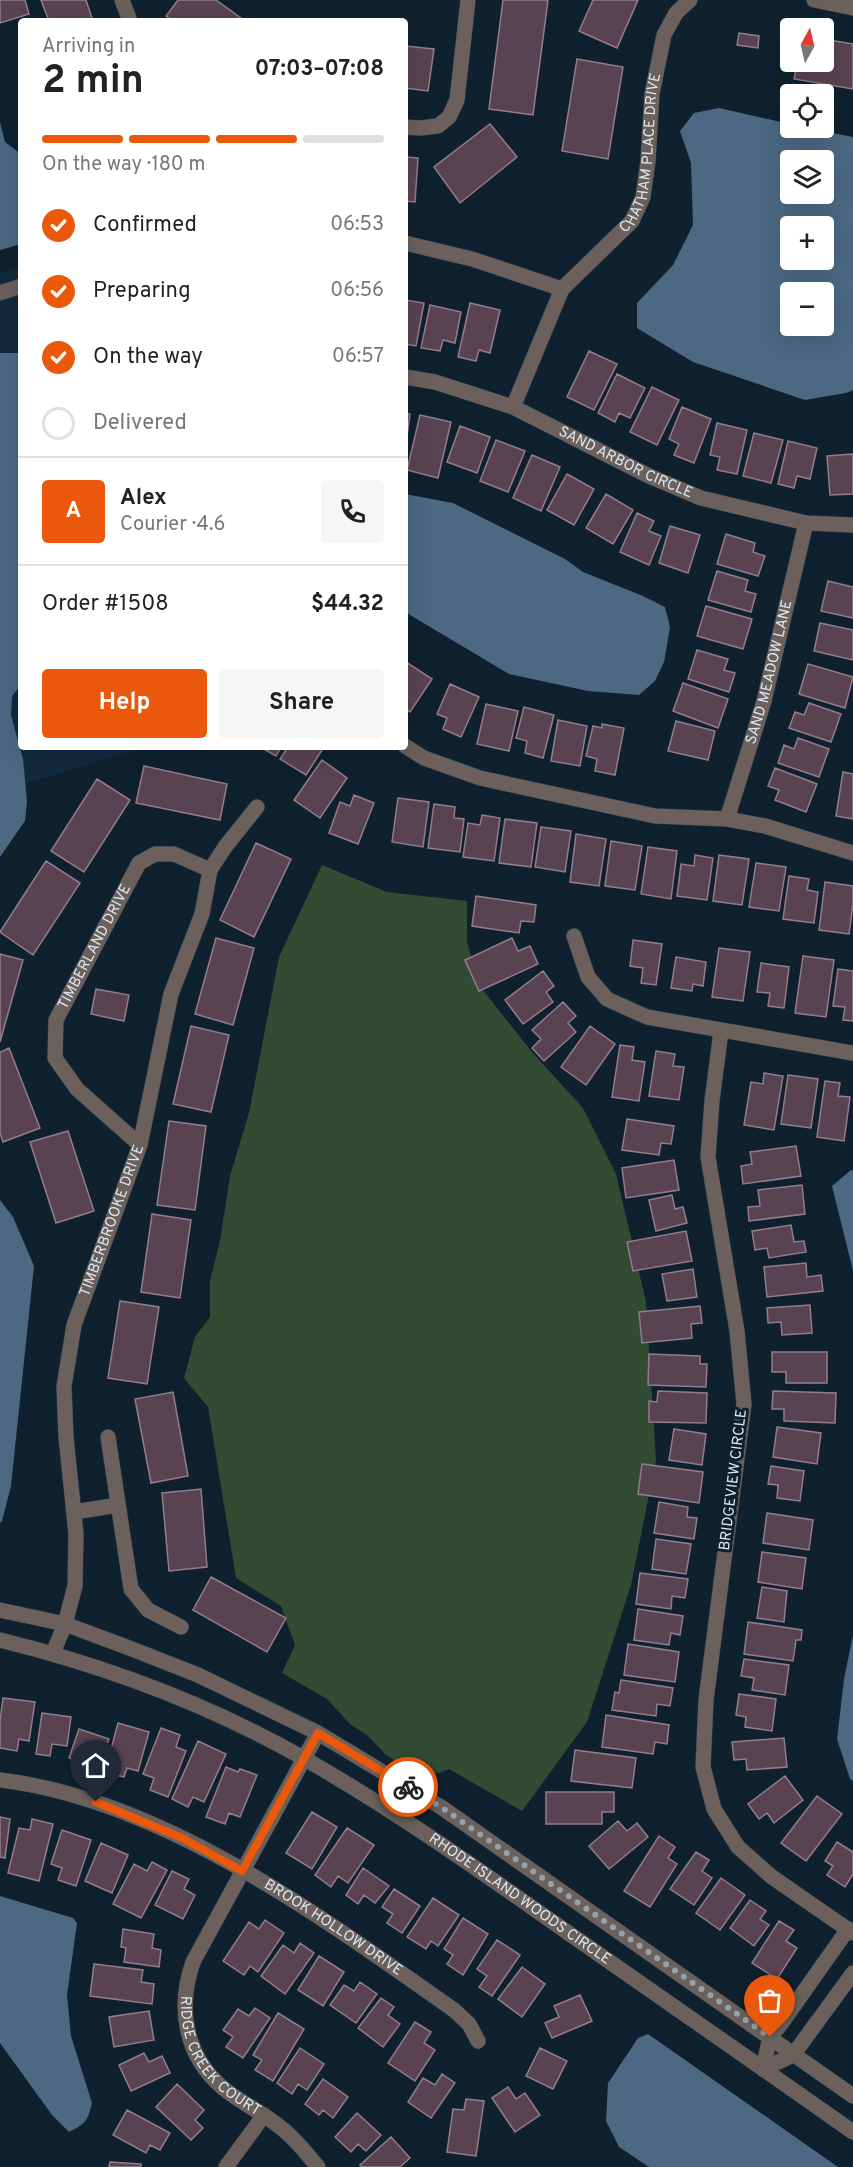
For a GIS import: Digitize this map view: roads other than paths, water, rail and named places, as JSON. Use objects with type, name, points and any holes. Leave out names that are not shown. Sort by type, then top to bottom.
[{"type":"street","points":[[122,0],[129,18]]},
{"type":"street","points":[[408,127],[420,129],[438,126],[449,117],[457,100],[468,0]]},
{"type":"street","name":"CHATHAM PLACE DRIVE","points":[[562,289],[632,221],[643,197],[648,161],[652,94],[664,35],[676,13],[690,0]]},
{"type":"street","points":[[814,0],[853,8]]},
{"type":"street","points":[[408,244],[472,259],[562,289],[513,407]]},
{"type":"street","points":[[0,293],[18,287]]},
{"type":"street","name":"SAND ARBOR CIRCLE","points":[[408,378],[435,382],[513,407],[649,476],[701,498],[807,524],[853,525]]},
{"type":"street","name":"SAND MEADOW LANE","points":[[727,819],[764,701],[807,524]]},
{"type":"street","points":[[408,748],[424,759],[480,778],[656,816],[727,819],[765,826],[853,853]]},
{"type":"street","name":"TIMBERBROOKE DRIVE","points":[[53,1653],[65,1624],[75,1586],[76,1534],[66,1437],[64,1386],[74,1324],[140,1145],[171,994],[202,914],[210,870],[257,807]]},
{"type":"street","name":"TIMBERLAND DRIVE","points":[[140,1145],[77,1089],[55,1058],[56,1020],[139,863],[156,854],[174,854],[210,870]]},
{"type":"street","points":[[574,936],[588,977],[608,999],[648,1017],[853,1053]]},
{"type":"street","name":"BRIDGEVIEW CIRCLE","points":[[722,1031],[712,1101],[708,1157],[737,1331],[744,1404],[706,1700],[703,1767],[714,1809],[738,1847],[772,1877],[850,1931],[770,2037],[763,2069]]},
{"type":"street","points":[[108,1437],[130,1588],[148,1610],[181,1627]]},
{"type":"street","points":[[74,1512],[118,1505]]},
{"type":"street","name":"RHODE ISLAND WOODS CIRCLE","points":[[0,1610],[65,1624],[198,1675],[318,1733],[441,1807],[853,2096]]},
{"type":"street","name":"RHODE ISLAND WOODS CIRCLE","points":[[0,1640],[53,1653],[139,1681],[224,1718],[304,1758],[425,1832],[853,2132]]},
{"type":"street","name":"RIDGE CREEK COURT","points":[[318,1733],[193,1962],[186,1987],[185,2016],[190,2043],[208,2073],[232,2095],[290,2135],[318,2167]]},
{"type":"street","name":"BROOK HOLLOW DRIVE","points":[[0,1780],[96,1802],[182,1838],[330,1924],[454,2010],[469,2024],[478,2041]]},
{"type":"street","points":[[763,2069],[793,2055],[853,1973]]},
{"type":"street","points":[[226,2167],[264,2115]]}]
